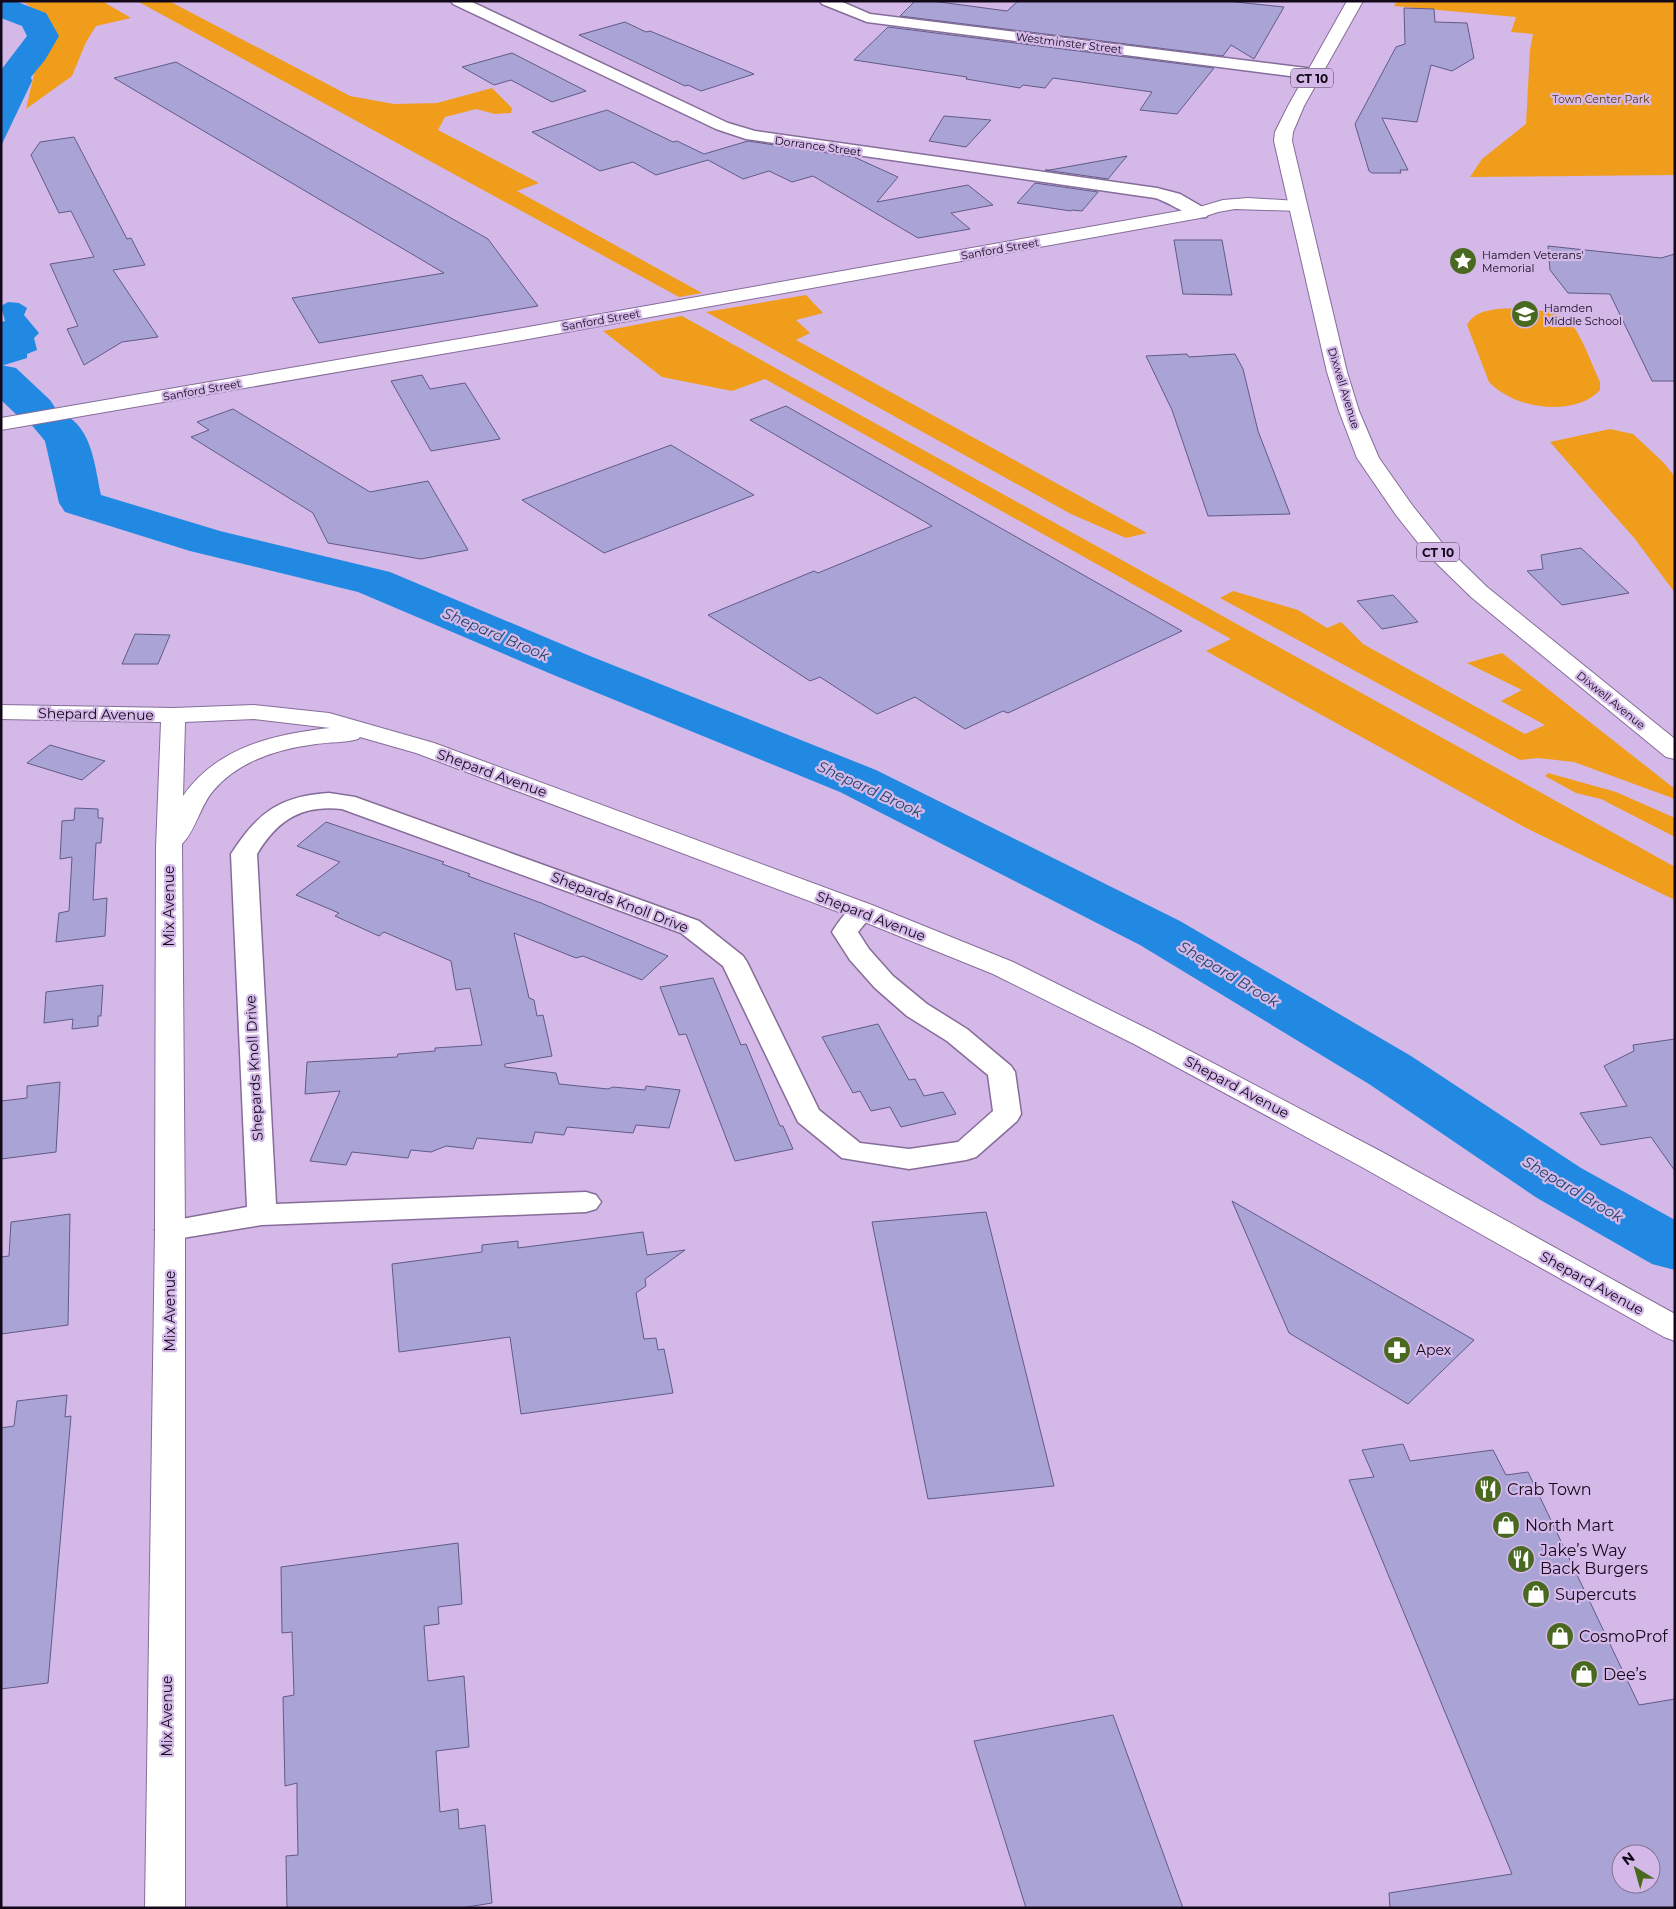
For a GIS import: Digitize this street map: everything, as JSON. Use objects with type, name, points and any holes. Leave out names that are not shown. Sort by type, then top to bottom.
[{"type":"main road","name":"Dixwell Avenue","points":[[1354,1],[1284,132],[1286,154],[1337,372],[1349,411],[1368,458],[1404,510],[1435,549],[1479,592],[1675,752]]},
{"type":"main road","name":"Sanford Street","points":[[1,424],[537,332],[1200,213],[1218,216],[1299,212]]},
{"type":"main road","name":"Shepard Avenue","points":[[1,712],[173,715],[254,712],[329,720],[425,748],[862,911],[1003,968],[1144,1038],[1371,1159],[1675,1329]]},
{"type":"main road","name":"Mix Avenue","points":[[165,1908],[170,1230],[169,848],[173,715]]},
{"type":"main road","points":[[169,848],[192,801],[214,774],[226,766],[254,752],[272,746],[324,735],[376,733]]},
{"type":"street","name":"Dorrance Street","points":[[458,1],[722,126],[752,136],[1157,193],[1174,198],[1200,213]]},
{"type":"street","name":"Westminster Street","points":[[827,1],[867,18],[1314,74]]},
{"type":"street","name":"Shepards Knoll Drive","points":[[262,1215],[244,854],[259,830],[278,814],[310,802],[328,799],[346,802],[690,927],[734,962],[808,1115],[852,1151],[909,1159],[966,1150],[1007,1114],[1000,1072],[957,1035],[917,1010],[884,982],[859,954],[844,932],[862,911]]},
{"type":"street","points":[[170,1230],[262,1215],[586,1202]]},
{"type":"green space","points":[[22,1],[102,1],[131,18],[96,26],[86,42],[72,76],[26,109],[47,18]]},
{"type":"green space","points":[[137,1],[169,1],[350,96],[394,104],[437,103],[492,88],[512,108],[511,113],[495,114],[476,109],[445,117],[438,130],[539,183],[517,191],[702,293],[679,297]]},
{"type":"green space","name":"Town Center Park","points":[[1397,1],[1675,1],[1675,175],[1470,177],[1482,159],[1526,124],[1530,50],[1533,34],[1511,32],[1516,17],[1394,6]]},
{"type":"green space","points":[[806,295],[823,313],[796,320],[810,333],[796,340],[1147,533],[1126,538],[1071,514],[706,312]]},
{"type":"green space","points":[[1497,309],[1530,309],[1552,313],[1571,324],[1586,350],[1600,382],[1600,390],[1589,399],[1560,407],[1528,404],[1513,399],[1500,391],[1489,382],[1467,325],[1476,315]]},
{"type":"green space","points":[[682,316],[1675,867],[1675,900],[1528,829],[1206,651],[1231,639],[765,379],[732,391],[662,377],[603,331]]},
{"type":"green space","points":[[1610,429],[1633,434],[1664,463],[1675,477],[1675,593],[1635,539],[1550,442]]},
{"type":"green space","points":[[1233,591],[1298,610],[1327,628],[1341,622],[1363,644],[1525,734],[1545,725],[1501,701],[1522,690],[1467,663],[1502,653],[1675,789],[1675,799],[1574,762],[1538,758],[1520,760],[1220,598]]},
{"type":"green space","points":[[1548,773],[1616,792],[1675,818],[1675,837],[1601,799],[1576,793],[1545,776]]},
{"type":"water","points":[[27,61],[32,81],[1,146],[1,75]]},
{"type":"water","points":[[8,302],[19,303],[27,308],[24,315],[39,333],[34,338],[37,350],[27,354],[27,358],[1,366],[1,322],[5,321],[1,306]]},
{"type":"building","points":[[915,1],[932,1],[1007,11],[1018,1],[1226,1],[1284,7],[1254,59],[1231,45],[1223,56],[900,16]]},
{"type":"building","points":[[1404,8],[1434,9],[1435,22],[1467,23],[1474,58],[1452,71],[1431,65],[1417,122],[1382,118],[1408,170],[1400,170],[1401,173],[1372,173],[1369,171],[1355,124],[1396,47],[1405,44]]},
{"type":"building","points":[[625,22],[754,74],[701,91],[688,85],[685,86],[579,35]]},
{"type":"building","points":[[888,27],[1214,68],[1177,114],[1140,110],[1152,92],[1053,78],[1045,88],[1023,85],[1020,88],[966,79],[967,77],[854,60]]},
{"type":"building","points":[[512,53],[586,91],[552,102],[511,80],[494,85],[462,67]]},
{"type":"building","points":[[176,62],[488,239],[538,306],[319,343],[292,298],[444,273],[114,78]]},
{"type":"building","points":[[607,110],[673,142],[677,141],[704,154],[748,141],[854,157],[898,177],[877,202],[968,185],[993,205],[951,213],[970,229],[918,238],[813,176],[792,182],[769,171],[743,179],[708,160],[656,175],[633,162],[600,171],[532,132]]},
{"type":"building","points":[[944,116],[991,120],[966,147],[929,141]]},
{"type":"building","points":[[74,137],[127,239],[131,238],[145,265],[113,270],[158,337],[122,342],[84,365],[67,329],[78,326],[50,264],[94,257],[71,211],[59,213],[31,155],[40,142]]},
{"type":"building","points":[[1127,156],[1108,179],[1045,170],[1050,170]]},
{"type":"building","points":[[1035,183],[1098,192],[1082,211],[1017,203]]},
{"type":"building","points":[[1174,240],[1222,240],[1232,295],[1183,294]]},
{"type":"building","points":[[1548,246],[1661,258],[1675,254],[1675,381],[1652,381],[1610,294],[1568,293],[1550,270]]},
{"type":"building","points":[[1187,354],[1189,357],[1235,354],[1243,369],[1258,431],[1290,514],[1208,516],[1172,410],[1146,356]]},
{"type":"building","points":[[422,375],[430,389],[465,383],[500,439],[431,451],[391,381]]},
{"type":"building","points":[[786,406],[1182,631],[1008,713],[1003,711],[965,729],[915,697],[877,714],[820,677],[810,681],[708,615],[814,571],[818,573],[932,526],[750,420]]},
{"type":"building","points":[[233,409],[370,492],[428,481],[468,550],[421,559],[328,543],[313,513],[191,437],[209,430],[197,422]]},
{"type":"building","points":[[671,445],[754,495],[604,553],[522,500]]},
{"type":"building","points":[[1581,548],[1629,593],[1562,605],[1527,571],[1543,569],[1541,555]]},
{"type":"building","points":[[1393,595],[1418,622],[1382,629],[1357,601]]},
{"type":"building","points":[[135,634],[170,635],[158,664],[122,664]]},
{"type":"building","points":[[50,745],[105,761],[82,780],[27,763]]},
{"type":"building","points":[[75,808],[98,809],[98,818],[103,818],[101,843],[96,843],[93,900],[107,898],[105,936],[56,942],[59,913],[69,911],[72,857],[60,859],[62,821],[74,820]]},
{"type":"building","points":[[326,822],[444,862],[442,864],[470,874],[468,876],[541,903],[668,956],[642,980],[583,956],[576,958],[514,933],[529,998],[534,1000],[537,1016],[543,1015],[552,1056],[505,1064],[505,1067],[556,1073],[559,1084],[608,1089],[613,1087],[645,1090],[646,1086],[680,1090],[669,1128],[636,1125],[633,1133],[567,1127],[564,1135],[535,1132],[532,1143],[477,1138],[473,1149],[446,1146],[431,1152],[411,1150],[408,1158],[352,1152],[346,1165],[310,1161],[340,1091],[305,1094],[307,1062],[397,1057],[398,1054],[435,1051],[435,1048],[482,1045],[470,988],[456,990],[451,961],[384,932],[379,936],[335,916],[339,913],[296,895],[340,862],[297,846]]},
{"type":"building","points":[[713,978],[741,1045],[746,1044],[780,1126],[783,1126],[793,1149],[735,1161],[686,1034],[679,1035],[660,987]]},
{"type":"building","points":[[103,985],[101,1016],[98,1016],[98,1026],[72,1029],[73,1019],[44,1023],[46,992]]},
{"type":"building","points":[[878,1024],[909,1080],[915,1079],[924,1096],[943,1092],[956,1114],[901,1127],[890,1107],[871,1111],[860,1091],[853,1093],[822,1037]]},
{"type":"building","points":[[1675,1039],[1675,1171],[1651,1137],[1601,1145],[1580,1113],[1627,1106],[1604,1066],[1634,1051],[1633,1045]]},
{"type":"building","points":[[60,1082],[56,1152],[1,1159],[1,1101],[27,1098],[27,1086]]},
{"type":"building","points":[[1232,1201],[1474,1340],[1408,1404],[1289,1333]]},
{"type":"building","points":[[986,1212],[1054,1486],[928,1499],[872,1222]]},
{"type":"building","points":[[70,1214],[68,1325],[1,1334],[1,1257],[9,1256],[11,1222]]},
{"type":"building","points":[[643,1232],[647,1255],[685,1250],[645,1279],[646,1286],[636,1293],[644,1339],[656,1338],[658,1350],[664,1349],[673,1393],[521,1414],[510,1337],[399,1352],[392,1264],[482,1252],[482,1245],[518,1241],[518,1248]]},
{"type":"building","points":[[67,1395],[65,1417],[71,1416],[48,1683],[1,1689],[1,1428],[14,1426],[17,1401]]},
{"type":"building","points":[[1403,1444],[1410,1461],[1493,1450],[1506,1475],[1528,1472],[1639,1705],[1675,1699],[1675,1908],[1390,1908],[1389,1893],[1512,1874],[1349,1480],[1374,1477],[1362,1450]]},
{"type":"building","points":[[458,1543],[462,1604],[438,1607],[439,1624],[424,1626],[428,1681],[464,1676],[469,1747],[436,1751],[440,1812],[458,1809],[459,1829],[485,1825],[492,1903],[461,1908],[287,1908],[286,1856],[298,1855],[297,1783],[285,1786],[283,1697],[294,1695],[292,1632],[282,1633],[281,1567]]},
{"type":"building","points":[[1113,1715],[1183,1908],[1026,1908],[974,1741]]},
{"type":"waterway","name":"Shepard Brook","points":[[1,7],[35,20],[43,36],[33,53],[1,92]]},
{"type":"waterway","name":"Shepard Brook","points":[[1,377],[35,409]]},
{"type":"waterway","name":"Shepard Brook","points":[[51,423],[66,437],[81,503],[206,541],[374,582],[573,666],[858,781],[1160,933],[1390,1070],[1559,1183],[1675,1248]]},
{"type":"place","name":"Hamden Veterans' Memorial","points":[[1463,261]]},
{"type":"place","name":"Hamden Middle School","points":[[1525,314]]},
{"type":"place","name":"Apex","points":[[1397,1350]]},
{"type":"place","name":"Crab Town","points":[[1488,1489]]},
{"type":"place","name":"North Mart","points":[[1506,1525]]},
{"type":"place","name":"Jake’s Way Back Burgers","points":[[1521,1559]]},
{"type":"place","name":"Supercuts","points":[[1536,1594]]},
{"type":"place","name":"CosmoProf","points":[[1560,1636]]},
{"type":"place","name":"Dee’s","points":[[1584,1674]]}]
